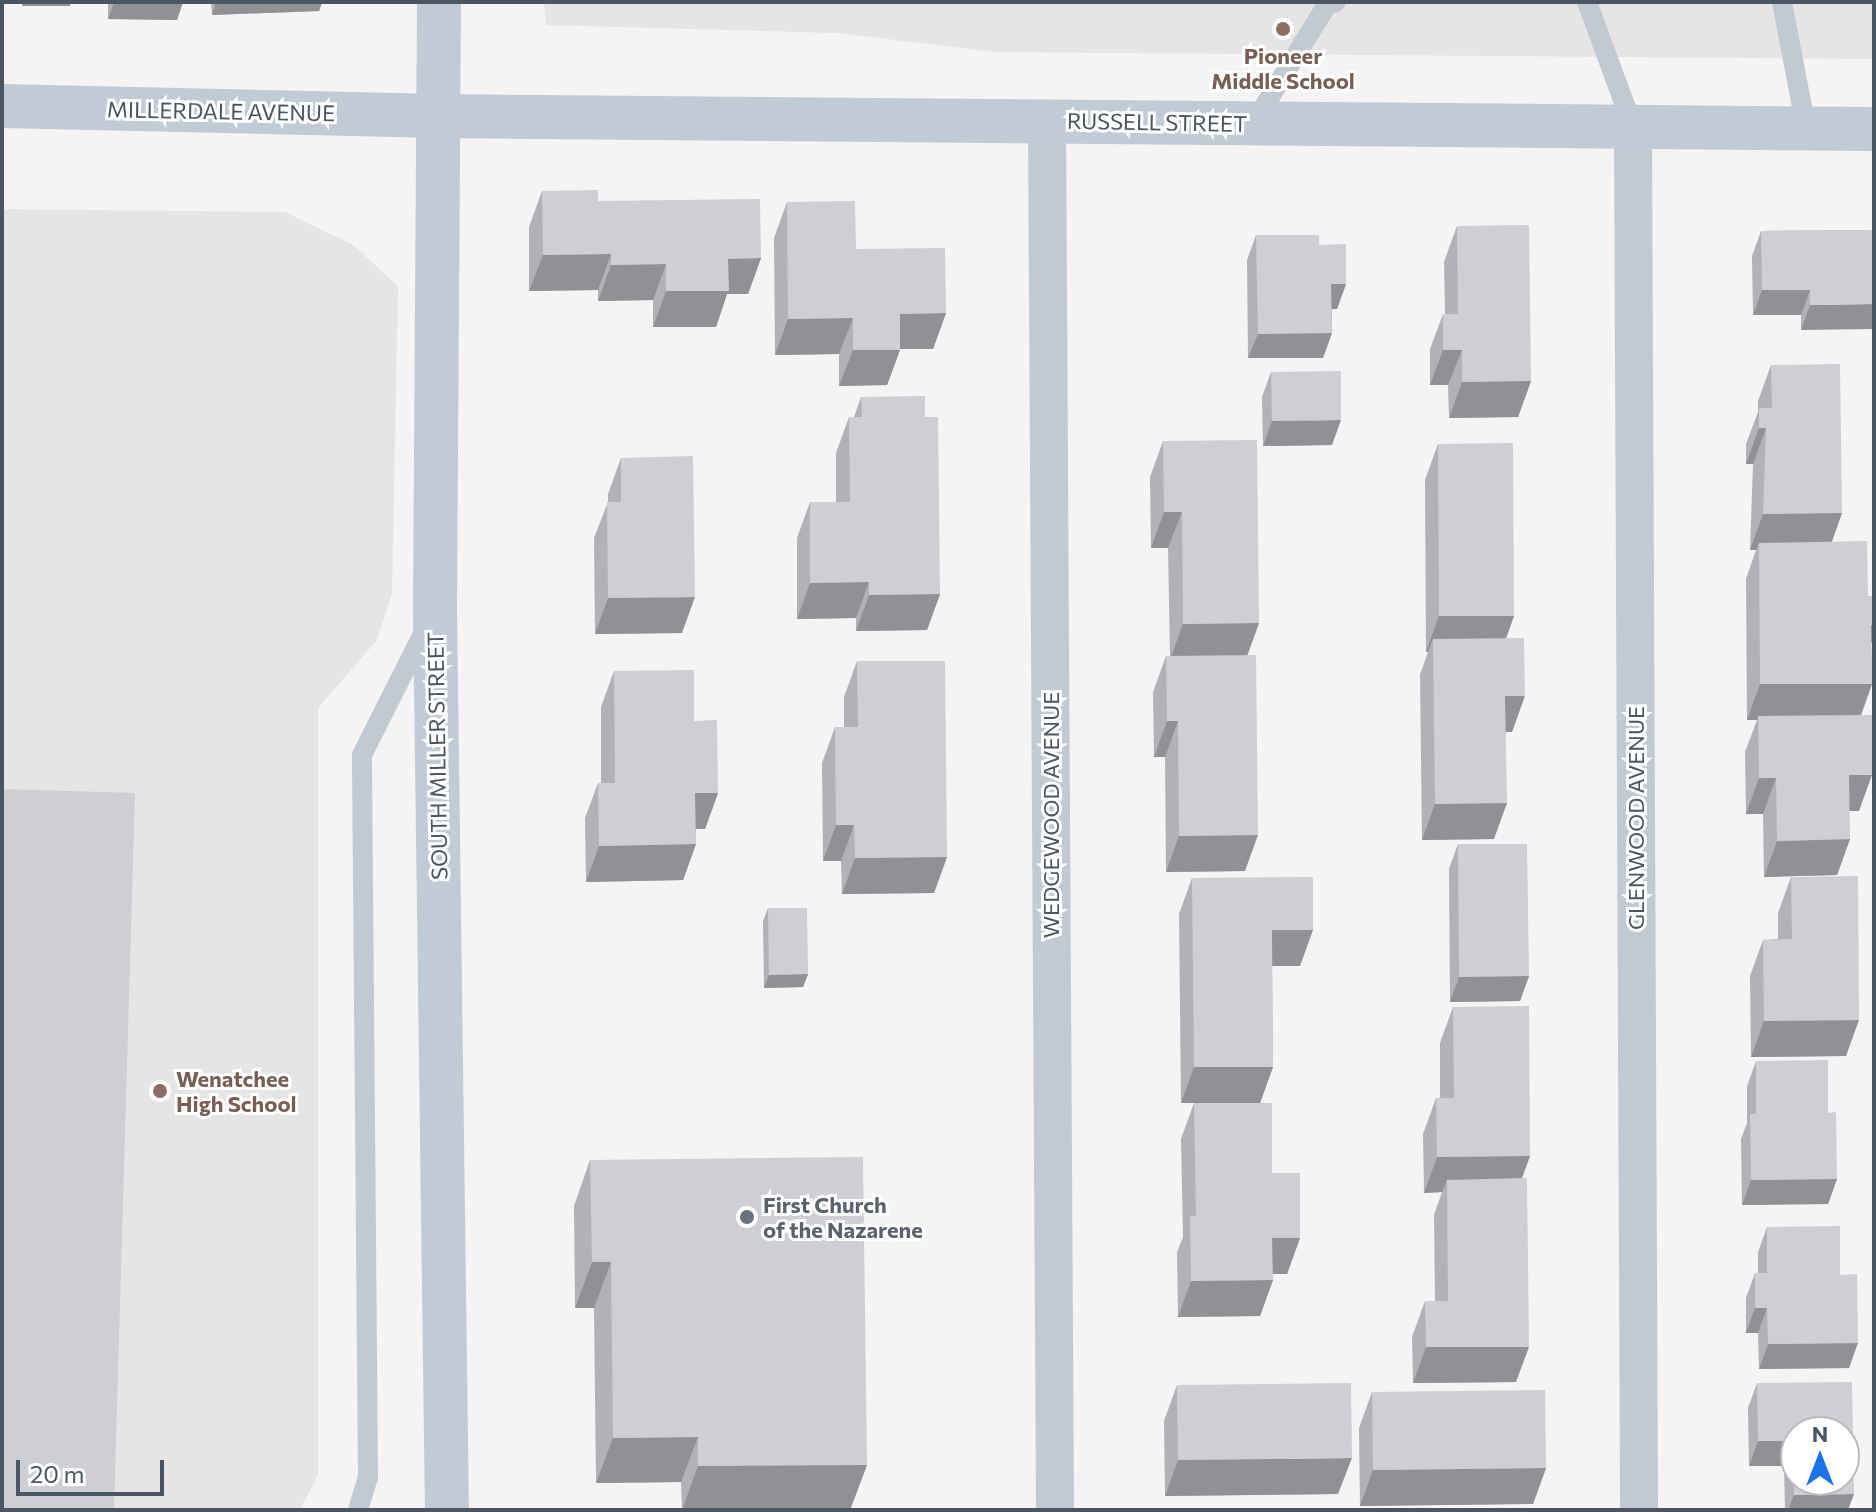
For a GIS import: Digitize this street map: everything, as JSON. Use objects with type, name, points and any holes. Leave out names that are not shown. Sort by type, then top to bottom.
[{"type":"street","name":"SOUTH MILLER STREET","points":[[439,2],[435,610],[447,1510]]},
{"type":"street","name":"MILLERDALE AVENUE","points":[[2,106],[439,116]]},
{"type":"street","name":"RUSSELL STREET","points":[[439,116],[1874,129]]},
{"type":"street","name":"WEDGEWOOD AVENUE","points":[[1047,120],[1055,1510]]},
{"type":"street","name":"GLENWOOD AVENUE","points":[[1633,127],[1639,1510]]},
{"type":"lane","points":[[1254,123],[1327,5],[1336,2]]},
{"type":"lane","points":[[1587,2],[1633,127]]},
{"type":"lane","points":[[1782,2],[1806,128]]},
{"type":"lane","points":[[358,1510],[368,1478],[362,755],[435,610]]},
{"type":"shaded area","name":"Pioneer Middle School","points":[[544,2],[1874,2],[1874,59],[995,52],[837,33],[546,25]]},
{"type":"shaded area","name":"Wenatchee High School","points":[[2,209],[285,212],[353,245],[398,286],[392,593],[377,640],[318,708],[318,1475],[300,1510],[2,1510]]},
{"type":"building","points":[[598,190],[598,201],[760,199],[761,258],[728,259],[729,291],[666,291],[666,264],[611,265],[611,254],[543,255],[542,191]]},
{"type":"building","points":[[855,201],[856,249],[945,248],[946,313],[900,314],[900,350],[853,350],[853,318],[788,319],[787,202]]},
{"type":"building","points":[[1529,225],[1531,381],[1462,382],[1462,350],[1443,350],[1443,314],[1458,314],[1457,226]]},
{"type":"building","points":[[1874,230],[1874,304],[1810,305],[1810,290],[1762,290],[1761,231]]},
{"type":"building","points":[[1256,235],[1319,235],[1319,245],[1346,244],[1346,284],[1331,284],[1332,333],[1258,334]]},
{"type":"building","points":[[1840,364],[1842,513],[1763,514],[1766,428],[1759,428],[1759,408],[1772,408],[1771,365]]},
{"type":"building","points":[[1341,371],[1341,420],[1272,421],[1271,372]]},
{"type":"building","points":[[925,396],[925,417],[938,417],[940,594],[869,595],[869,582],[810,583],[810,502],[850,502],[849,417],[862,417],[861,397]]},
{"type":"building","points":[[1257,440],[1259,623],[1183,624],[1182,512],[1164,512],[1163,441]]},
{"type":"building","points":[[1513,443],[1514,616],[1439,616],[1438,444]]},
{"type":"building","points":[[693,456],[695,597],[608,598],[607,502],[621,502],[621,458]]},
{"type":"building","points":[[1867,541],[1868,596],[1874,596],[1872,684],[1760,684],[1759,543]]},
{"type":"building","points":[[1524,638],[1525,696],[1505,696],[1507,803],[1435,804],[1433,639]]},
{"type":"building","points":[[1256,655],[1258,835],[1179,836],[1178,721],[1167,721],[1166,656]]},
{"type":"building","points":[[857,661],[945,661],[947,857],[855,858],[854,825],[836,825],[835,727],[858,727]]},
{"type":"building","points":[[694,670],[694,721],[717,720],[718,793],[695,793],[696,844],[599,846],[598,783],[615,783],[614,671]]},
{"type":"building","points":[[1872,715],[1872,775],[1849,775],[1850,839],[1777,841],[1776,778],[1759,778],[1758,716]]},
{"type":"building","name":"Wenatchee High School","points":[[2,789],[135,793],[114,1510],[2,1510]]},
{"type":"building","points":[[1458,844],[1527,844],[1529,976],[1459,977]]},
{"type":"building","points":[[1858,876],[1859,1020],[1764,1021],[1763,940],[1792,939],[1791,877]]},
{"type":"building","points":[[1313,877],[1313,930],[1272,930],[1273,1067],[1194,1067],[1192,878]]},
{"type":"building","points":[[768,908],[807,908],[808,974],[769,975]]},
{"type":"building","points":[[1529,1006],[1530,1156],[1437,1157],[1436,1098],[1454,1098],[1453,1007]]},
{"type":"building","points":[[1828,1060],[1828,1113],[1836,1112],[1837,1179],[1751,1180],[1750,1114],[1756,1114],[1756,1061]]},
{"type":"building","points":[[1194,1103],[1272,1103],[1272,1173],[1300,1173],[1300,1238],[1272,1238],[1273,1280],[1191,1281],[1190,1216],[1196,1216]]},
{"type":"building","points":[[863,1157],[867,1465],[698,1466],[698,1437],[613,1438],[611,1262],[592,1262],[590,1160]]},
{"type":"building","points":[[1527,1178],[1529,1347],[1426,1347],[1425,1301],[1448,1301],[1447,1180]]},
{"type":"building","points":[[1840,1226],[1840,1275],[1857,1274],[1858,1343],[1768,1344],[1767,1308],[1755,1308],[1755,1273],[1767,1273],[1767,1227]]},
{"type":"building","points":[[1852,1382],[1853,1416],[1780,1416],[1780,1441],[1758,1441],[1757,1383]]},
{"type":"building","points":[[1351,1383],[1352,1458],[1178,1460],[1177,1385]]},
{"type":"building","points":[[1545,1390],[1546,1468],[1373,1470],[1372,1392]]},
{"type":"place","name":"Pioneer Middle School","points":[[1283,29]]},
{"type":"place","name":"Wenatchee High School","points":[[160,1091]]},
{"type":"place","name":"First Church of the Nazarene","points":[[747,1217]]}]
